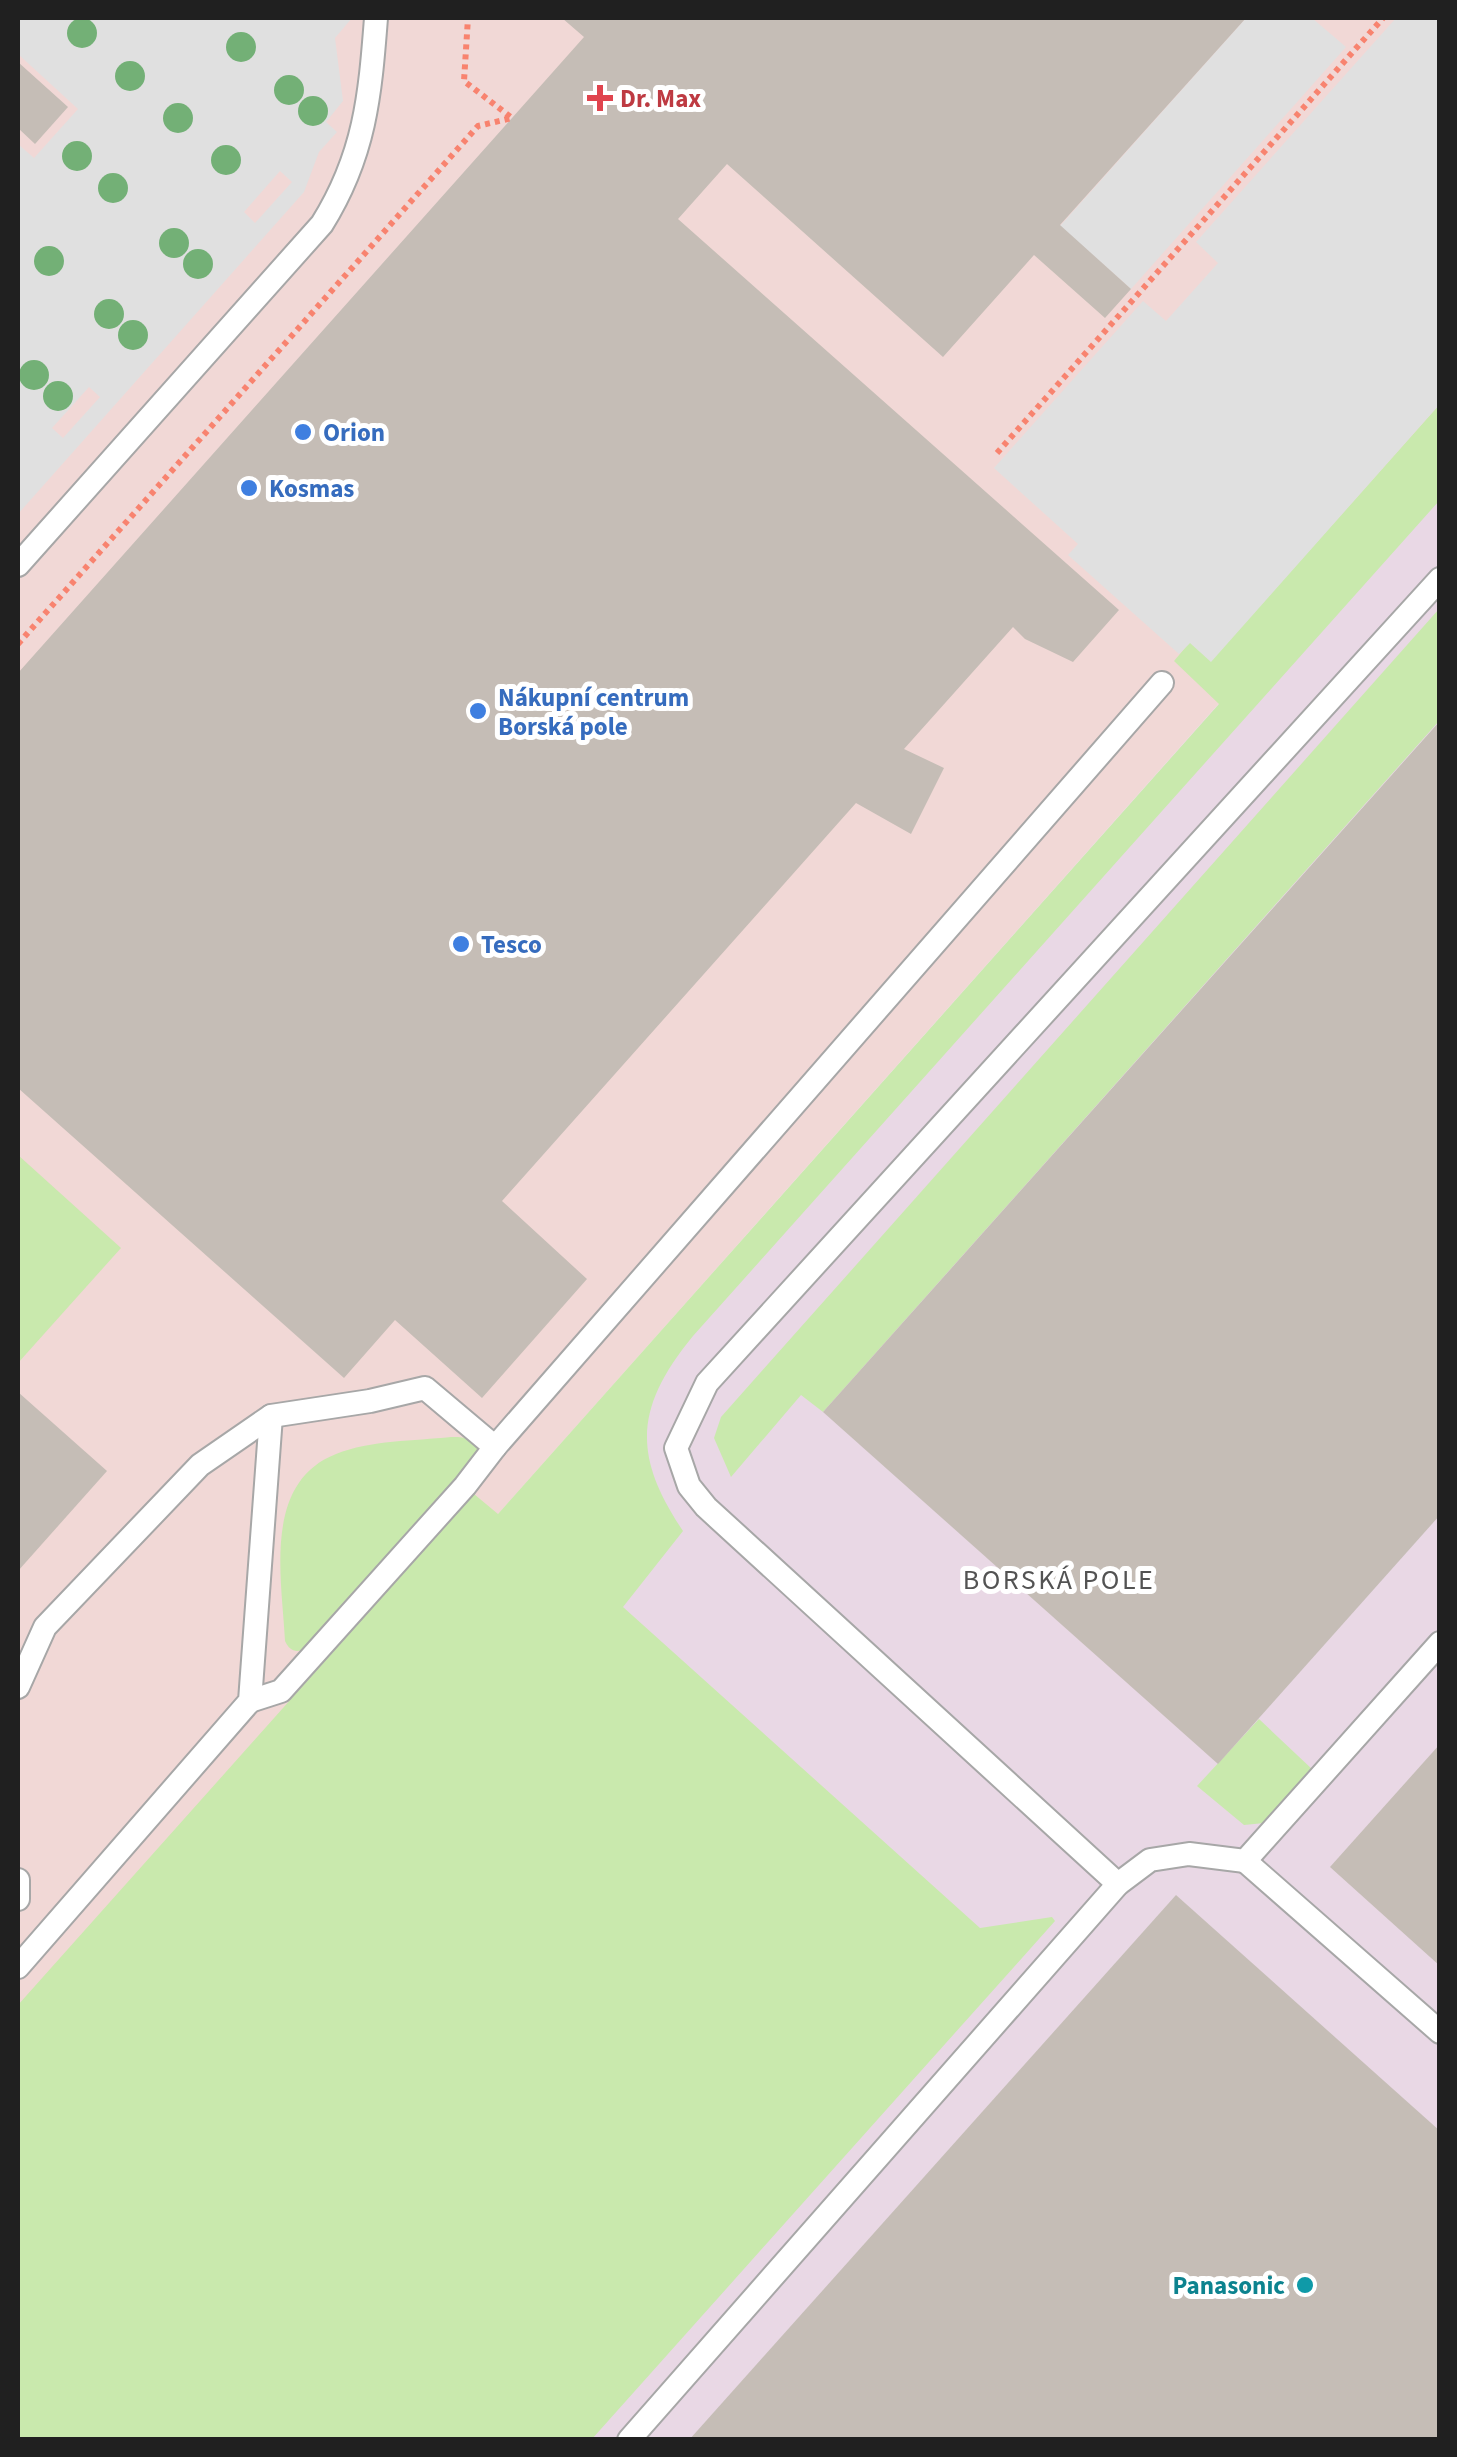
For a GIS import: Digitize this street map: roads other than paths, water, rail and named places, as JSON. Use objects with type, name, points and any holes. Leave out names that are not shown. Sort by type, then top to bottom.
[{"type":"lane","points":[[18,564],[322,224],[344,184],[361,139],[370,94],[376,18]]},
{"type":"lane","points":[[1118,1884],[706,1506],[689,1486],[676,1448],[707,1383],[1440,579]]},
{"type":"lane","points":[[18,1967],[250,1701],[281,1690],[465,1486],[1162,683]]},
{"type":"lane","points":[[18,1687],[45,1628],[200,1465],[271,1416],[370,1402],[425,1388],[495,1447]]},
{"type":"lane","points":[[250,1701],[271,1416]]},
{"type":"lane","points":[[1245,1861],[1440,1642]]},
{"type":"lane","points":[[630,2440],[1118,1884],[1150,1860],[1189,1854],[1245,1861],[1440,2032]]},
{"type":"lane","points":[[18,1880],[18,1899]]},
{"type":"place","name":"Dr. Max","points":[[600,98]]},
{"type":"place","name":"Orion","points":[[303,432]]},
{"type":"place","name":"Kosmas","points":[[249,488]]},
{"type":"place","name":"Nákupní centrum Borská pole","points":[[478,711]]},
{"type":"place","name":"Tesco","points":[[461,944]]},
{"type":"place","name":"Panasonic","points":[[1305,2285]]},
{"type":"district","name":"BORSKÁ POLE","points":[[1059,1579]]}]
